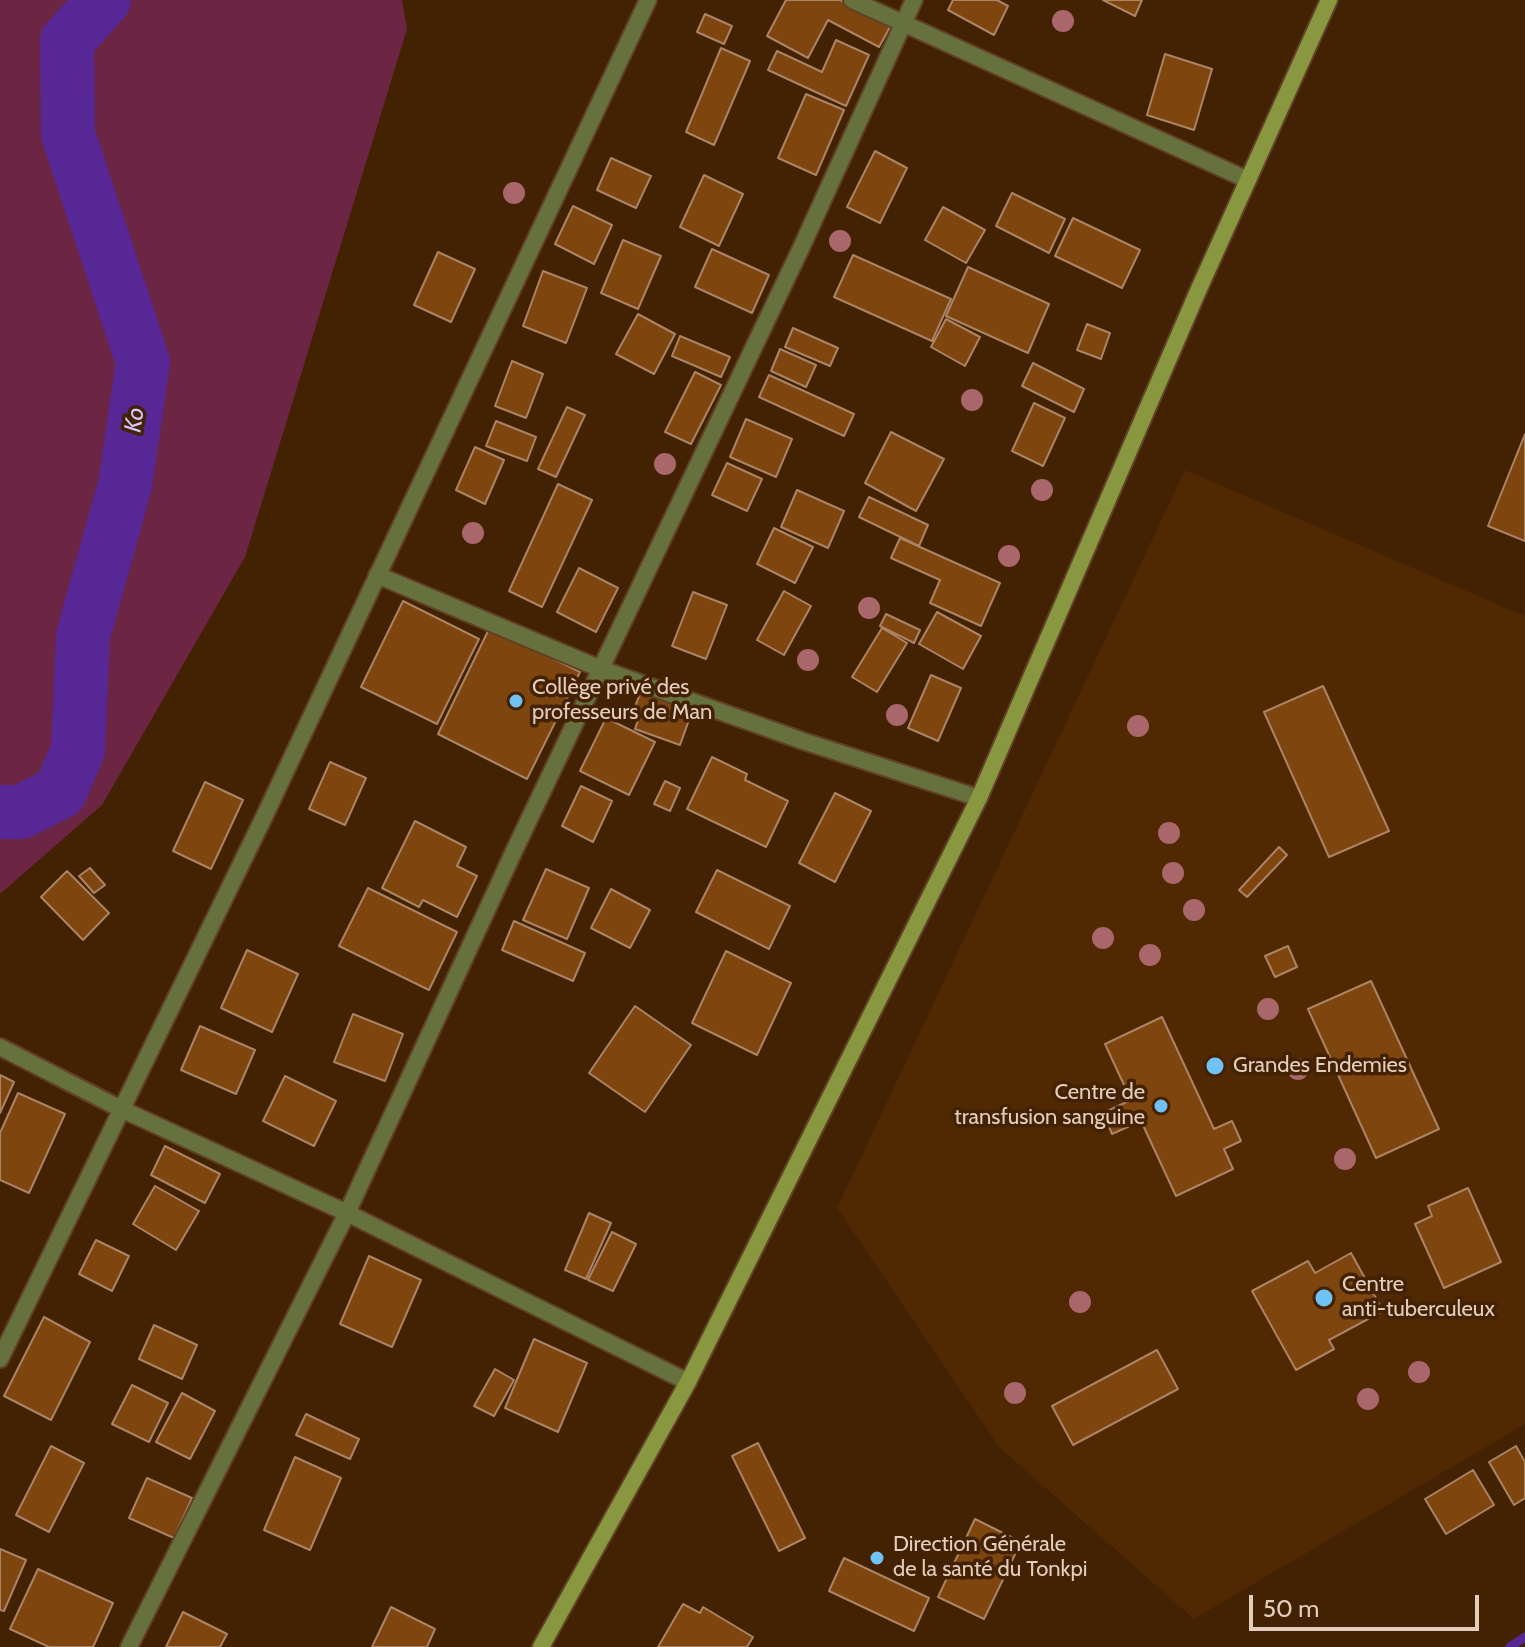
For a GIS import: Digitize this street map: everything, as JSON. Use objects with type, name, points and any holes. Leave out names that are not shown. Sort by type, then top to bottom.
[{"type":"main road","points":[[541,1647],[688,1382],[979,798],[1198,291],[1329,0]]},
{"type":"street","points":[[0,1359],[265,815],[648,0]]},
{"type":"street","points":[[852,0],[1248,180]]},
{"type":"street","points":[[129,1647],[347,1213],[914,0]]},
{"type":"street","points":[[377,575],[601,669],[803,741],[979,798]]},
{"type":"street","points":[[0,1047],[121,1109],[347,1213],[688,1382]]},
{"type":"shaded area","points":[[0,0],[402,0],[407,29],[245,557],[102,805],[0,894]]},
{"type":"shaded area","name":"Grandes Endemies","points":[[1185,470],[1525,616],[1525,1424],[1194,1619],[999,1447],[837,1208]]},
{"type":"building","points":[[786,0],[840,0],[890,27],[879,47],[828,20],[808,58],[767,36]]},
{"type":"building","points":[[953,0],[997,0],[1008,6],[994,35],[948,10]]},
{"type":"building","points":[[1103,0],[1142,0],[1135,16]]},
{"type":"building","points":[[705,14],[732,26],[724,44],[697,32]]},
{"type":"building","points":[[836,40],[869,55],[846,106],[768,70],[777,51],[822,72]]},
{"type":"building","points":[[721,48],[750,61],[714,145],[686,132]]},
{"type":"building","points":[[1165,54],[1212,69],[1194,130],[1147,115]]},
{"type":"building","points":[[806,94],[844,110],[816,175],[778,158]]},
{"type":"building","points":[[875,151],[907,168],[880,223],[847,207]]},
{"type":"building","points":[[611,158],[651,176],[636,208],[597,190]]},
{"type":"building","points":[[704,175],[743,194],[719,246],[680,227]]},
{"type":"building","points":[[1012,193],[1065,219],[1049,253],[996,226]]},
{"type":"building","points":[[573,206],[612,225],[594,264],[555,244]]},
{"type":"building","points":[[943,207],[985,230],[966,263],[925,240]]},
{"type":"building","points":[[1073,218],[1140,250],[1122,288],[1055,256]]},
{"type":"building","points":[[623,240],[661,256],[638,309],[601,293]]},
{"type":"building","points":[[712,249],[769,275],[752,313],[695,287]]},
{"type":"building","points":[[438,252],[475,269],[451,322],[414,305]]},
{"type":"building","points":[[853,255],[951,299],[932,341],[834,297]]},
{"type":"building","points":[[968,267],[1049,304],[1028,353],[946,316]]},
{"type":"building","points":[[543,271],[587,288],[566,343],[523,326]]},
{"type":"building","points":[[638,314],[675,334],[654,374],[616,354]]},
{"type":"building","points":[[946,319],[980,337],[965,366],[931,347]]},
{"type":"building","points":[[1087,324],[1110,333],[1101,359],[1077,350]]},
{"type":"building","points":[[793,328],[838,348],[830,366],[785,347]]},
{"type":"building","points":[[680,336],[730,357],[721,377],[672,356]]},
{"type":"building","points":[[780,349],[816,365],[806,387],[771,371]]},
{"type":"building","points":[[512,361],[543,374],[526,418],[495,406]]},
{"type":"building","points":[[1033,363],[1084,389],[1074,412],[1022,386]]},
{"type":"building","points":[[695,372],[721,385],[691,444],[665,432]]},
{"type":"building","points":[[769,375],[854,414],[844,436],[759,397]]},
{"type":"building","points":[[1034,403],[1065,418],[1043,466],[1012,451]]},
{"type":"building","points":[[567,407],[585,415],[556,477],[538,469]]},
{"type":"building","points":[[746,419],[792,439],[776,477],[730,457]]},
{"type":"building","points":[[496,421],[536,437],[527,461],[486,446]]},
{"type":"building","points":[[891,432],[944,459],[916,511],[865,483]]},
{"type":"building","points":[[1525,434],[1525,541],[1488,526]]},
{"type":"building","points":[[475,447],[504,460],[485,504],[456,490]]},
{"type":"building","points":[[727,463],[762,479],[747,511],[712,495]]},
{"type":"building","points":[[558,484],[592,500],[542,607],[509,591]]},
{"type":"building","points":[[797,490],[844,511],[828,548],[781,527]]},
{"type":"building","points":[[869,497],[928,525],[919,546],[859,517]]},
{"type":"building","points":[[774,528],[813,547],[795,583],[757,564]]},
{"type":"building","points":[[900,538],[1000,583],[981,626],[930,603],[940,580],[891,558]]},
{"type":"building","points":[[579,568],[618,588],[596,632],[557,612]]},
{"type":"building","points":[[784,591],[811,606],[784,655],[757,640]]},
{"type":"building","points":[[693,592],[727,605],[706,659],[672,646]]},
{"type":"building","points":[[403,601],[479,639],[437,724],[361,687]]},
{"type":"building","points":[[937,612],[981,636],[963,669],[919,644]]},
{"type":"building","points":[[886,614],[920,630],[914,643],[880,626]]},
{"type":"building","points":[[490,627],[580,672],[527,779],[438,734]]},
{"type":"building","points":[[882,628],[907,643],[877,692],[852,677]]},
{"type":"building","points":[[931,675],[961,688],[938,741],[908,728]]},
{"type":"building","points":[[1323,686],[1389,831],[1329,857],[1264,712]]},
{"type":"building","points":[[641,691],[693,709],[680,745],[635,729],[640,714],[633,712]]},
{"type":"building","points":[[606,718],[655,742],[629,795],[580,771]]},
{"type":"building","points":[[712,757],[747,774],[745,780],[788,801],[766,847],[687,809]]},
{"type":"building","points":[[330,762],[366,778],[345,825],[309,809]]},
{"type":"building","points":[[665,781],[680,788],[670,811],[654,804]]},
{"type":"building","points":[[205,782],[243,800],[211,869],[173,851]]},
{"type":"building","points":[[581,786],[612,801],[593,842],[562,826]]},
{"type":"building","points":[[835,793],[871,811],[835,882],[799,863]]},
{"type":"building","points":[[415,821],[466,847],[457,866],[477,876],[457,917],[423,900],[419,907],[382,888]]},
{"type":"building","points":[[1279,847],[1287,855],[1247,897],[1239,890]]},
{"type":"building","points":[[90,868],[105,885],[94,893],[79,876]]},
{"type":"building","points":[[546,869],[589,888],[567,939],[523,920]]},
{"type":"building","points":[[717,870],[790,906],[769,949],[696,912]]},
{"type":"building","points":[[67,871],[109,913],[83,940],[41,897]]},
{"type":"building","points":[[368,888],[457,932],[429,990],[339,946]]},
{"type":"building","points":[[611,889],[650,910],[630,948],[591,928]]},
{"type":"building","points":[[514,921],[585,953],[573,981],[502,950]]},
{"type":"building","points":[[1288,946],[1297,967],[1275,977],[1265,956]]},
{"type":"building","points":[[247,950],[298,974],[272,1032],[221,1008]]},
{"type":"building","points":[[726,951],[791,983],[757,1055],[692,1023]]},
{"type":"building","points":[[1371,981],[1439,1129],[1376,1158],[1308,1009]]},
{"type":"building","points":[[635,1006],[691,1045],[645,1112],[589,1073]]},
{"type":"building","points":[[353,1014],[403,1034],[385,1081],[334,1062]]},
{"type":"building","name":"Centre de transfusion sanguine","points":[[1162,1017],[1214,1129],[1232,1121],[1241,1141],[1224,1149],[1233,1169],[1176,1196],[1141,1121],[1112,1134],[1103,1113],[1131,1100],[1105,1044]]},
{"type":"building","points":[[200,1026],[255,1050],[236,1094],[181,1070]]},
{"type":"building","points":[[0,1075],[14,1082],[0,1113]]},
{"type":"building","points":[[285,1076],[336,1101],[314,1146],[263,1121]]},
{"type":"building","points":[[18,1093],[65,1114],[29,1193],[0,1180],[0,1133]]},
{"type":"building","points":[[165,1146],[220,1174],[205,1203],[151,1175]]},
{"type":"building","points":[[155,1186],[199,1211],[176,1250],[133,1224]]},
{"type":"building","points":[[1468,1188],[1501,1262],[1444,1288],[1415,1224],[1432,1216],[1428,1206]]},
{"type":"building","points":[[589,1213],[611,1223],[586,1279],[565,1270]]},
{"type":"building","points":[[612,1232],[636,1244],[613,1291],[588,1280]]},
{"type":"building","points":[[96,1240],[129,1256],[112,1291],[79,1274]]},
{"type":"building","points":[[1351,1253],[1383,1311],[1329,1340],[1334,1349],[1296,1370],[1252,1291],[1308,1261],[1315,1273]]},
{"type":"building","points":[[369,1256],[421,1280],[392,1347],[340,1324]]},
{"type":"building","points":[[44,1317],[90,1342],[51,1420],[4,1396]]},
{"type":"building","points":[[154,1325],[197,1345],[182,1379],[139,1359]]},
{"type":"building","points":[[534,1339],[587,1363],[558,1432],[505,1408]]},
{"type":"building","points":[[1157,1350],[1178,1389],[1073,1445],[1052,1406]]},
{"type":"building","points":[[495,1369],[514,1380],[494,1416],[474,1406]]},
{"type":"building","points":[[132,1385],[168,1403],[149,1442],[112,1424]]},
{"type":"building","points":[[182,1393],[215,1411],[190,1459],[156,1442]]},
{"type":"building","points":[[306,1414],[359,1439],[350,1459],[296,1435]]},
{"type":"building","points":[[758,1443],[805,1538],[779,1551],[732,1456]]},
{"type":"building","points":[[51,1446],[84,1463],[49,1532],[16,1515]]},
{"type":"building","points":[[1516,1446],[1525,1462],[1525,1498],[1514,1505],[1489,1462]]},
{"type":"building","points":[[295,1457],[341,1478],[310,1550],[264,1530]]},
{"type":"building","points":[[1473,1470],[1494,1505],[1446,1534],[1425,1499]]},
{"type":"building","points":[[147,1478],[192,1498],[174,1538],[129,1518]]},
{"type":"building","points":[[975,1519],[1021,1542],[984,1619],[938,1597]]},
{"type":"building","points":[[0,1549],[26,1560],[4,1611],[0,1610]]},
{"type":"building","points":[[844,1558],[929,1598],[914,1631],[829,1591]]},
{"type":"building","points":[[38,1569],[113,1603],[93,1647],[49,1647],[10,1629]]},
{"type":"building","points":[[683,1604],[700,1613],[703,1607],[753,1637],[747,1647],[658,1647]]},
{"type":"building","points":[[391,1607],[435,1629],[427,1647],[372,1647]]},
{"type":"building","points":[[183,1612],[227,1634],[220,1647],[166,1647]]},
{"type":"waterway","name":"Ko","points":[[0,812],[21,812],[60,792],[78,750],[83,636],[125,485],[143,362],[68,134],[67,41],[104,0]]},
{"type":"waterway","points":[[1510,1647],[1525,1637]]},
{"type":"place","name":"Collège privé des professeurs de Man","points":[[516,701]]},
{"type":"place","name":"Grandes Endemies","points":[[1215,1066]]},
{"type":"place","name":"Centre de transfusion sanguine","points":[[1161,1106]]},
{"type":"place","name":"Centre anti-tuberculeux","points":[[1324,1298]]},
{"type":"place","name":"Direction Générale de la santé du Tonkpi","points":[[877,1558]]}]
